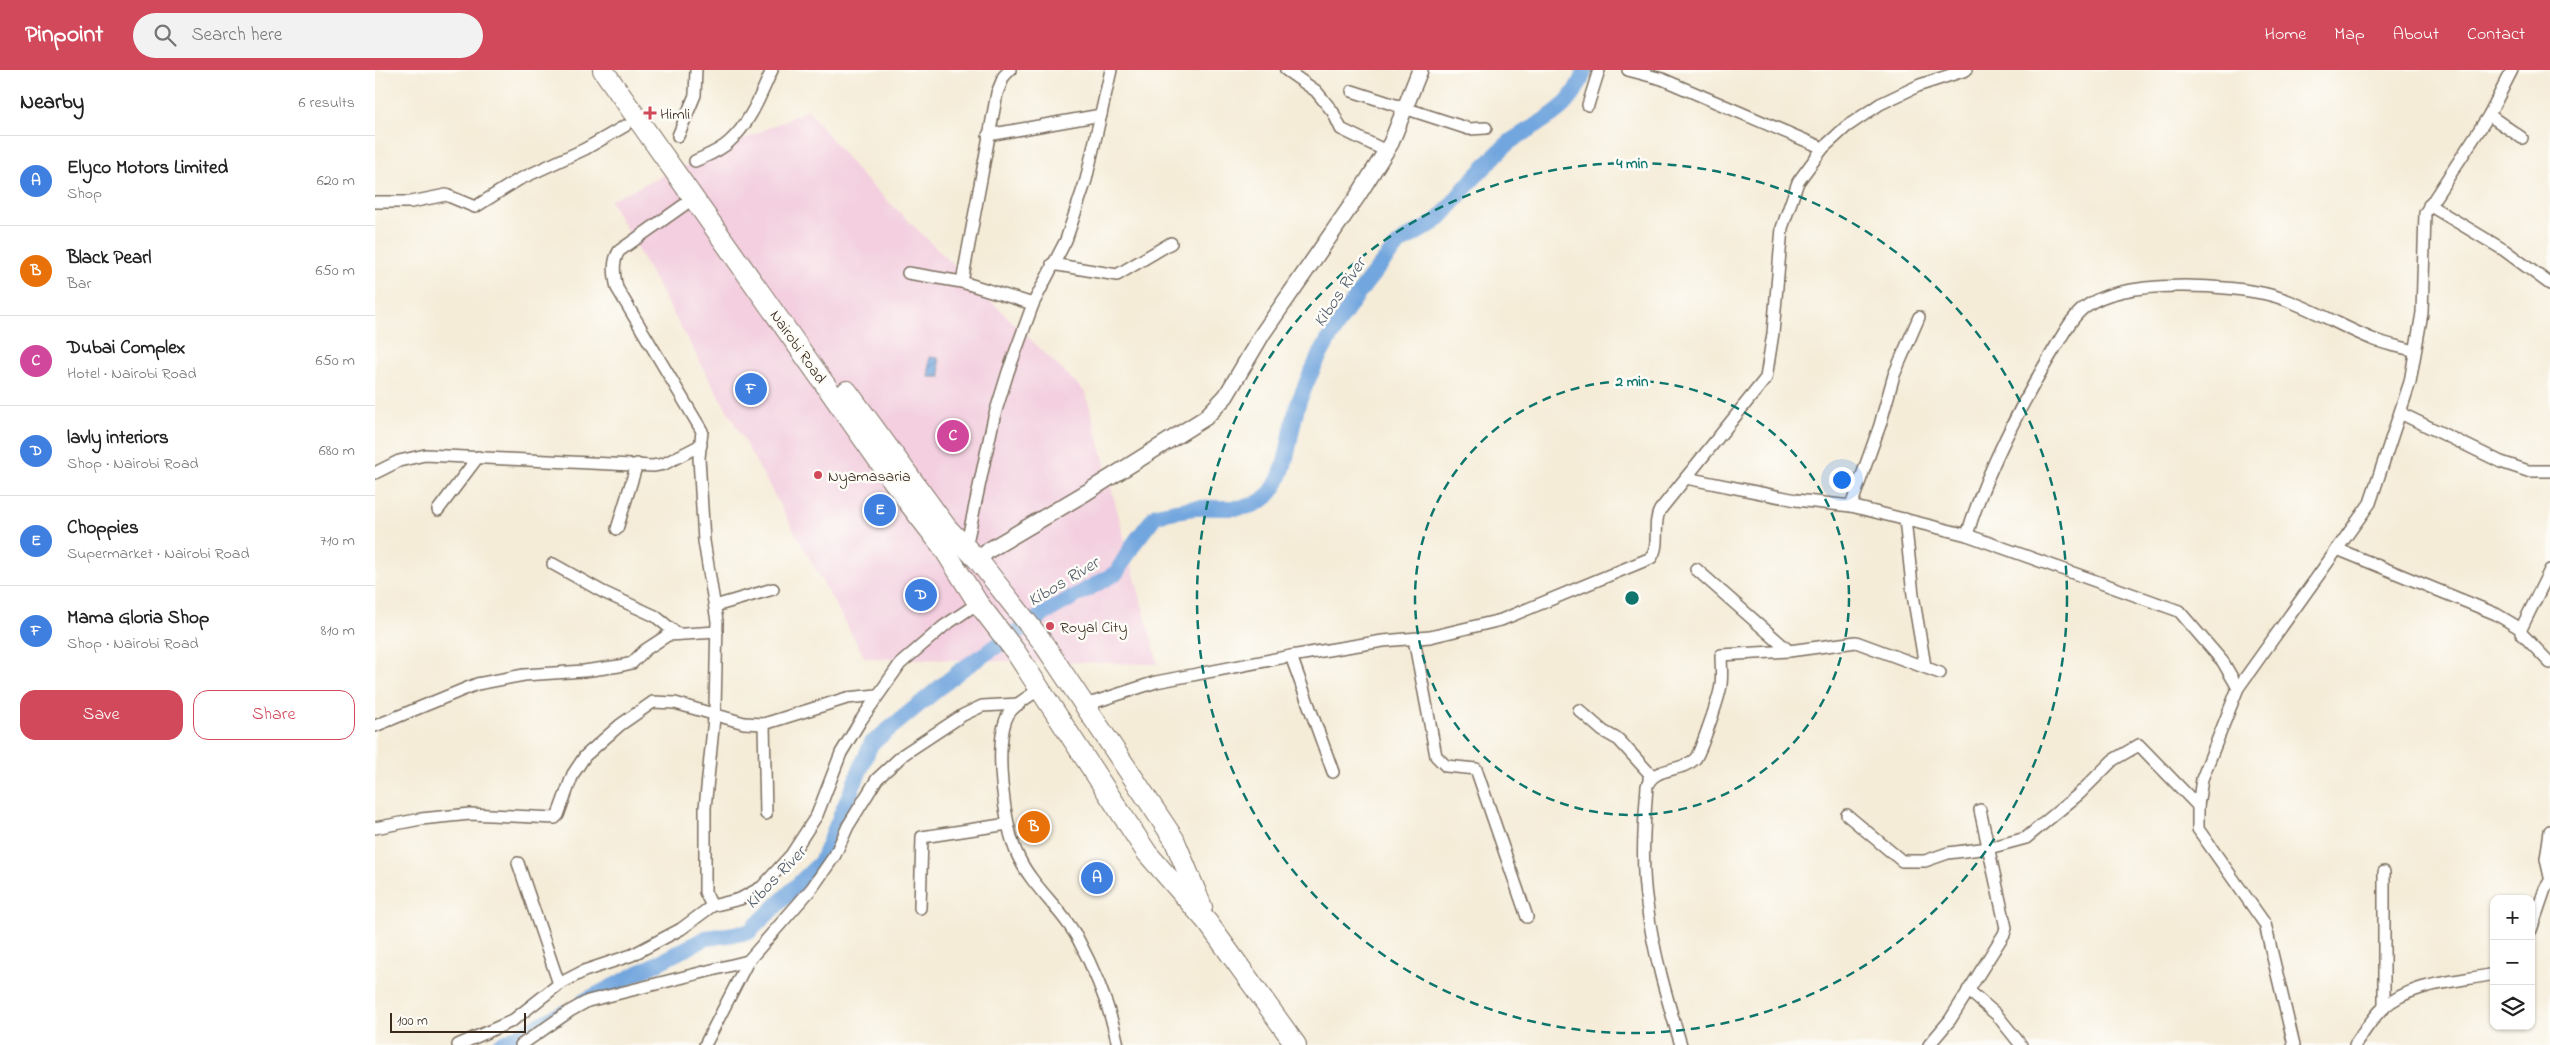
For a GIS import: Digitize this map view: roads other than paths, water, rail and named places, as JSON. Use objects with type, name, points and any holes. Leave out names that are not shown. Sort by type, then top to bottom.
[{"type":"highway","name":"Nairobi Road","points":[[603,70],[908,502],[942,546],[978,603],[1015,651],[1141,843],[1208,923]]},
{"type":"highway","name":"Nairobi Road","points":[[611,70],[659,129],[947,528],[978,560],[1041,640],[1174,839],[1208,923]]},
{"type":"highway","points":[[1141,843],[1167,828]]},
{"type":"highway","points":[[1208,923],[1296,1045]]},
{"type":"main road","points":[[978,560],[989,550],[1205,418],[1217,408],[1263,334],[1357,197],[1386,150],[1406,107],[1420,70]]},
{"type":"street","points":[[678,136],[695,95],[696,70]]},
{"type":"street","points":[[695,162],[721,148],[735,136],[758,100],[772,70]]},
{"type":"street","points":[[962,282],[997,93],[1004,76],[1010,70]]},
{"type":"street","points":[[968,538],[994,417],[1033,304],[1066,240],[1086,180],[1111,70]]},
{"type":"street","points":[[1286,70],[1316,91],[1333,112],[1341,129],[1386,150]]},
{"type":"street","points":[[1588,105],[1599,70]]},
{"type":"street","points":[[1628,70],[1662,78],[1823,148]]},
{"type":"street","points":[[1083,704],[1095,702],[1156,682],[1291,656],[1429,637],[1501,620],[1648,560],[1653,555],[1656,516],[1766,378],[1773,333],[1784,220],[1798,182],[1823,148],[1846,127],[1880,104],[1921,85],[1966,70]]},
{"type":"street","points":[[2294,1045],[2265,924],[2200,834],[2197,824],[2202,779],[2238,688],[2369,503],[2410,382],[2422,313],[2425,221],[2429,205],[2489,115],[2512,70]]},
{"type":"street","points":[[1352,91],[1406,107],[1469,130],[1486,128]]},
{"type":"street","points":[[988,135],[1101,115]]},
{"type":"street","points":[[2489,115],[2522,138]]},
{"type":"street","points":[[375,202],[411,202],[446,195],[475,207],[512,183],[585,149],[625,126]]},
{"type":"street","points":[[2429,205],[2504,250],[2550,284]]},
{"type":"street","points":[[685,206],[619,251],[615,258],[615,278],[617,288],[699,422],[702,430],[699,458],[705,541],[717,632],[715,713],[705,808],[705,892],[712,906]]},
{"type":"street","points":[[1052,264],[1117,275],[1171,243]]},
{"type":"street","points":[[908,273],[962,282],[1033,304]]},
{"type":"street","points":[[1967,535],[1992,472],[2038,376],[2074,318],[2085,306],[2105,297],[2160,286],[2201,286],[2244,290],[2275,296],[2376,341],[2415,351]]},
{"type":"street","points":[[1851,506],[1880,425],[1893,375],[1919,317]]},
{"type":"street","points":[[2400,413],[2501,462],[2528,471],[2550,472]]},
{"type":"street","points":[[375,472],[399,461],[425,455],[659,466],[701,445]]},
{"type":"street","points":[[438,510],[478,456]]},
{"type":"street","points":[[617,529],[637,464]]},
{"type":"street","points":[[1686,478],[1796,500],[1851,506],[1967,535],[2179,611],[2223,662],[2238,688]]},
{"type":"street","points":[[1905,519],[1913,595],[1925,666]]},
{"type":"street","points":[[2337,549],[2496,614],[2521,629]]},
{"type":"street","points":[[553,564],[603,592],[655,616],[676,633]]},
{"type":"street","points":[[1697,569],[1789,651]]},
{"type":"street","points":[[2550,570],[2521,629],[2521,633],[2550,663]]},
{"type":"street","points":[[715,606],[773,590]]},
{"type":"street","points":[[458,1045],[512,1021],[559,984],[584,971],[632,955],[681,928],[712,906],[740,899],[762,887],[782,866],[817,815],[841,753],[877,695],[911,652],[978,603]]},
{"type":"street","points":[[375,726],[477,684],[524,674],[584,671],[632,663],[660,639],[676,633],[717,632]]},
{"type":"street","points":[[1414,639],[1436,756],[1446,766],[1476,770],[1527,917]]},
{"type":"street","points":[[1649,778],[1655,774],[1685,766],[1697,758],[1720,690],[1721,655],[1789,651],[1856,642],[1940,673]]},
{"type":"street","points":[[1291,656],[1333,772]]},
{"type":"street","points":[[1040,689],[1009,713],[1004,725],[1002,794],[1008,824],[1018,857],[1077,937],[1098,979],[1117,1045]]},
{"type":"street","points":[[375,828],[421,819],[470,814],[551,819],[558,815],[573,774],[585,756],[645,706],[653,702],[665,702],[715,713],[744,723],[764,724],[847,698],[877,695]]},
{"type":"street","points":[[705,1045],[749,960],[812,888],[835,855],[848,826],[877,779],[904,754],[963,715],[982,706],[1019,704]]},
{"type":"street","points":[[1579,710],[1603,731],[1619,740],[1650,774],[1647,786],[1643,851],[1647,904],[1662,981],[1681,1045]]},
{"type":"street","points":[[764,724],[766,814]]},
{"type":"street","points":[[1847,814],[1903,861],[1925,861],[1948,853],[1989,848],[2026,838],[2079,794],[2113,760],[2139,745],[2198,806]]},
{"type":"street","points":[[1929,1045],[1950,1020],[2006,928],[1980,810]]},
{"type":"street","points":[[920,908],[922,837],[1008,824]]},
{"type":"street","points":[[2550,831],[2546,859],[2550,877]]},
{"type":"street","points":[[518,863],[559,984]]},
{"type":"street","points":[[2384,1008],[2385,872]]},
{"type":"street","points":[[2535,918],[2545,889],[2550,881]]},
{"type":"street","points":[[521,1045],[569,1011],[588,1001],[749,960]]},
{"type":"street","points":[[2355,1045],[2384,1008],[2405,994],[2445,982],[2490,975]]},
{"type":"street","points":[[1968,990],[1997,1015],[2021,1045]]},
{"type":"water","points":[[929,357],[938,358],[941,377],[929,377]]},
{"type":"waterway","name":"Kibos River","points":[[584,1001],[706,938],[749,932],[821,862],[871,744],[961,670],[1050,610],[1116,573],[1135,542],[1156,515],[1197,508],[1247,507],[1264,499],[1271,492],[1282,471],[1299,401],[1308,380],[1328,340],[1353,301],[1395,248],[1442,216],[1498,152],[1564,105],[1572,96],[1585,70]]},
{"type":"waterway","name":"Kibos River","points":[[500,1045],[563,1013]]},
{"type":"place","name":"Himli","points":[[650,113]]},
{"type":"place","name":"Mama Gloria Shop","points":[[751,389]]},
{"type":"place","name":"Dubai Complex","points":[[953,436]]},
{"type":"place","name":"Nyamasaria","points":[[818,475]]},
{"type":"place","name":"Choppies","points":[[880,510]]},
{"type":"place","name":"lavly interiors","points":[[921,595]]},
{"type":"place","name":"Royal City","points":[[1050,626]]},
{"type":"place","name":"Black Pearl","points":[[1034,827]]},
{"type":"place","name":"Elyco Motors Limited","points":[[1097,878]]}]
